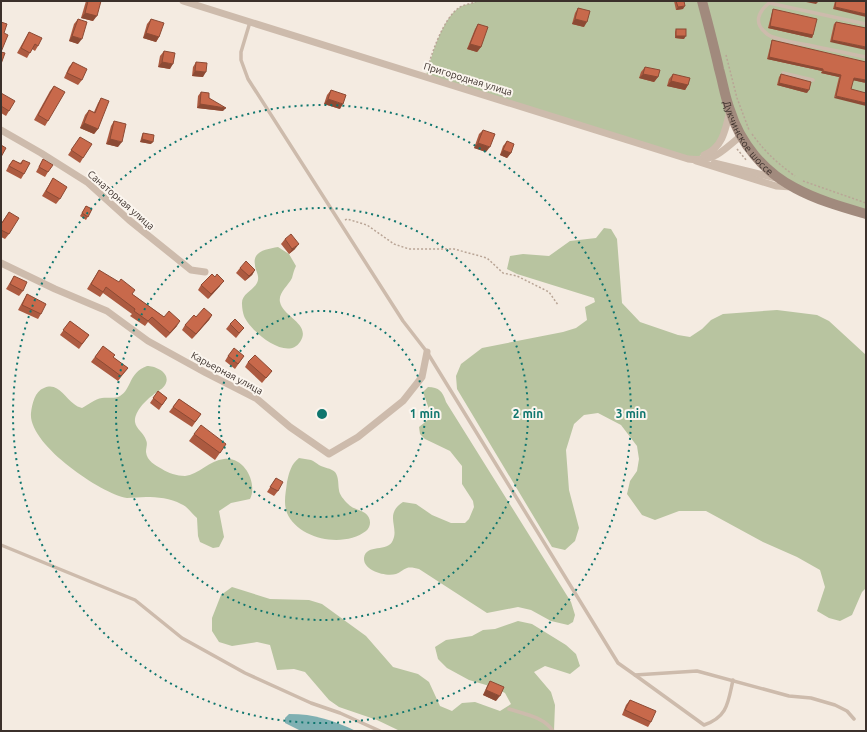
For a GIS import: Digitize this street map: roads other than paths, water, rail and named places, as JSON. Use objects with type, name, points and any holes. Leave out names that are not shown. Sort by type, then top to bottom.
[{"type":"street","name":"Пригородная улица","points":[[183,1],[688,159],[702,160],[713,157],[737,139]]},
{"type":"street","name":"Дукчинское шоссе","points":[[702,1],[737,139],[780,179],[794,188],[828,202],[866,214]]},
{"type":"street","points":[[688,159],[703,156],[716,149],[723,136],[730,110]]},
{"type":"street","name":"Санаторная улица","points":[[1,130],[87,182],[129,220],[191,270],[206,272]]},
{"type":"street","points":[[688,159],[725,165],[780,179]]},
{"type":"street","points":[[688,159],[776,186],[794,188]]},
{"type":"street","name":"Карьерная улица","points":[[1,263],[54,289],[107,311],[155,344],[206,373],[257,399],[290,427],[329,454],[358,437],[403,400],[422,377],[427,352]]},
{"type":"lane","points":[[866,24],[769,3],[761,10],[758,17],[760,26],[767,34],[786,41],[866,58]]},
{"type":"lane","points":[[250,22],[241,52],[241,60],[248,79],[403,321],[427,352],[618,663],[704,725],[713,722],[726,709],[733,680]]},
{"type":"lane","points":[[783,72],[813,80]]},
{"type":"lane","points":[[1,545],[135,600],[182,638],[246,673],[311,703],[340,713],[380,731]]},
{"type":"lane","points":[[635,675],[697,671],[789,696],[811,698],[835,705],[847,712],[854,720]]},
{"type":"lane","points":[[509,709],[540,719],[549,725],[553,731]]},
{"type":"water","points":[[289,714],[323,718],[356,731],[301,731],[285,723],[285,718]]}]
